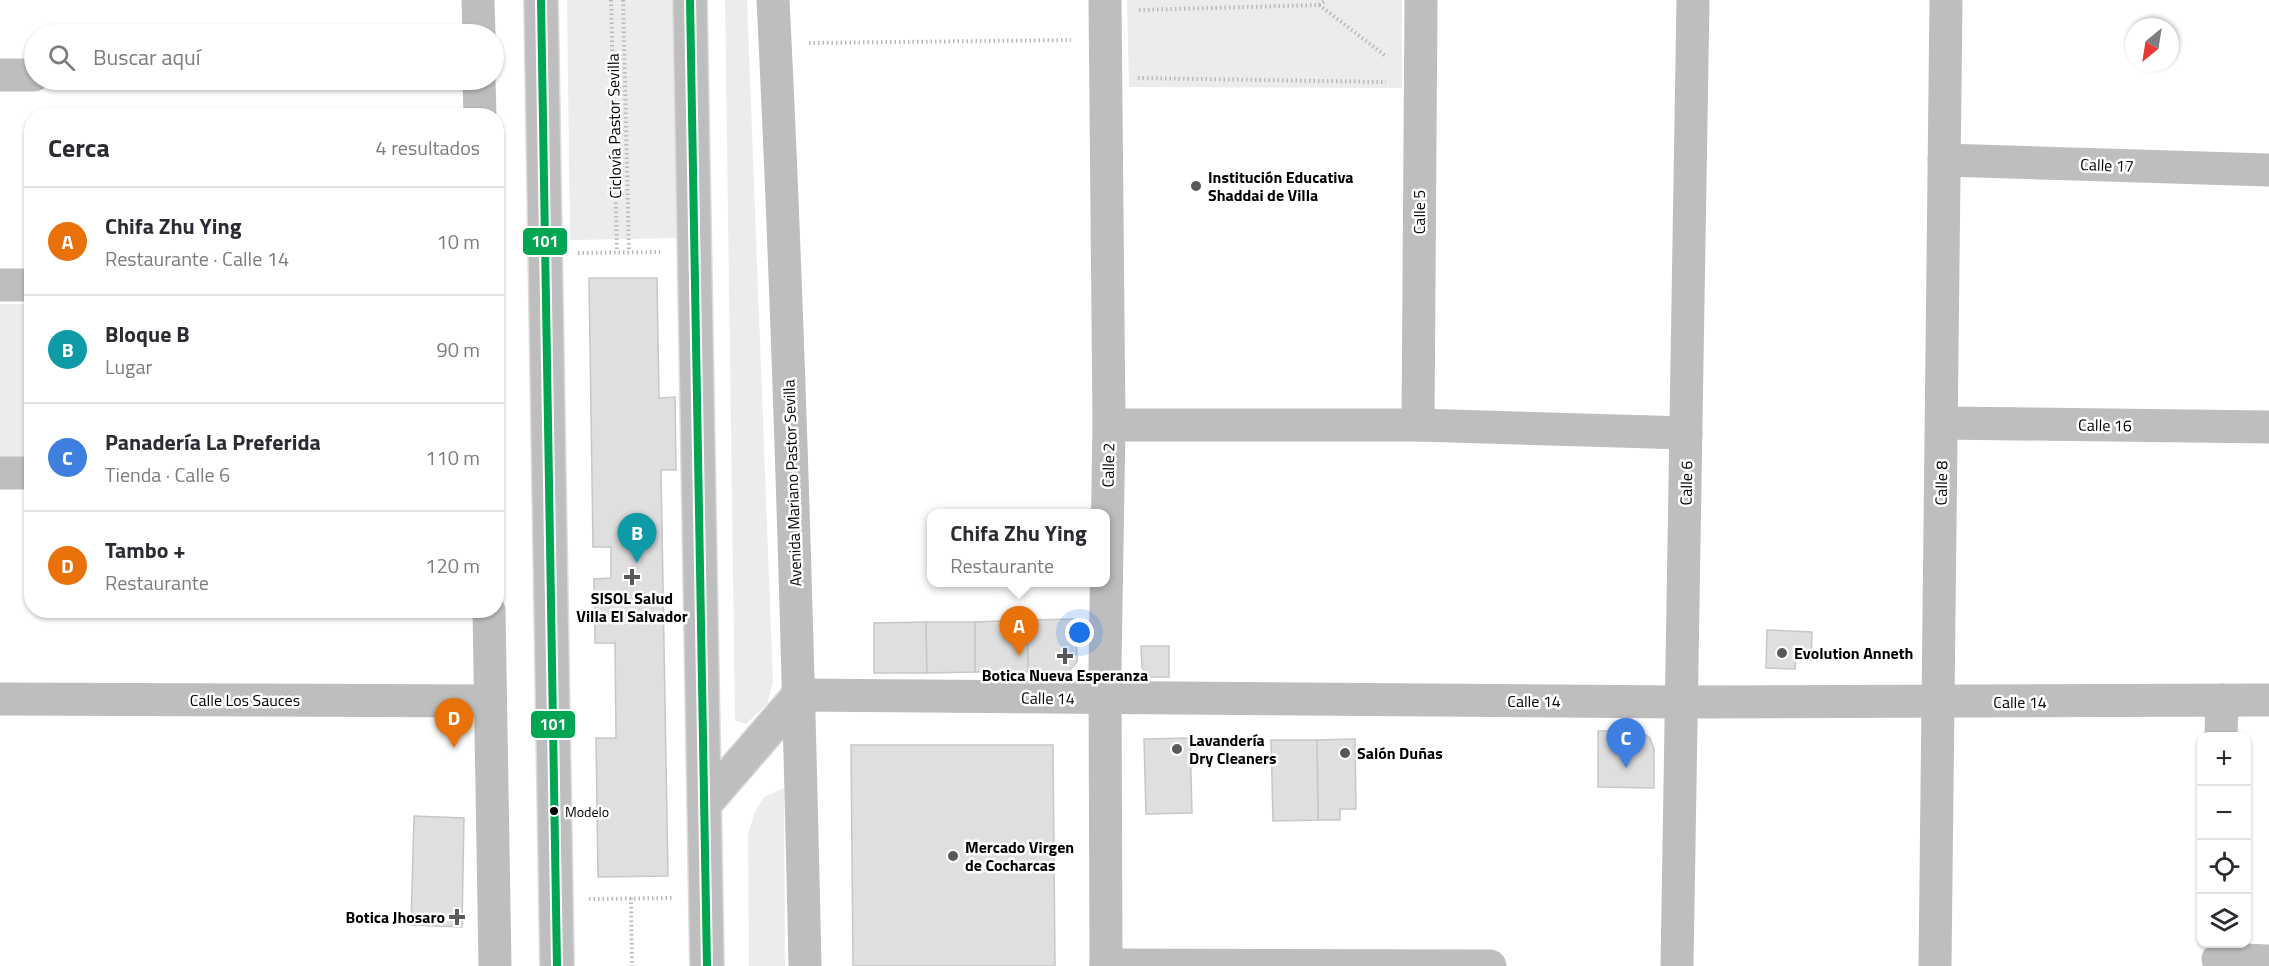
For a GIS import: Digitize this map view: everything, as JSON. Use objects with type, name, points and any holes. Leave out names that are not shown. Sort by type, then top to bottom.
[{"type":"street","points":[[478,0],[479,24]]},
{"type":"street","points":[[541,0],[557,966]]},
{"type":"street","points":[[690,0],[707,966]]},
{"type":"street","name":"Avenida Mariano Pastor Sevilla","points":[[773,0],[799,695],[806,966]]},
{"type":"street","name":"Calle 5","points":[[1418,425],[1421,0]]},
{"type":"street","name":"Calle 6","points":[[1677,966],[1694,0]]},
{"type":"street","name":"Calle 8","points":[[1935,966],[1946,0]]},
{"type":"street","name":"Calle 2","points":[[1105,16],[1108,509]]},
{"type":"street","points":[[0,75],[24,75]]},
{"type":"street","points":[[479,90],[480,108]]},
{"type":"street","name":"Calle 17","points":[[1944,160],[2269,170]]},
{"type":"street","points":[[0,285],[24,285]]},
{"type":"street","name":"Calle 16","points":[[1942,423],[2269,427]]},
{"type":"street","points":[[1109,425],[1418,425],[1686,433]]},
{"type":"street","points":[[0,473],[24,474]]},
{"type":"street","name":"Calle 2","points":[[1106,965],[1107,587]]},
{"type":"street","points":[[489,618],[495,966]]},
{"type":"street","points":[[705,805],[799,695]]},
{"type":"street","name":"Calle 14","points":[[799,695],[1682,702],[2269,700]]},
{"type":"street","name":"Calle Los Sauces","points":[[0,699],[490,701]]},
{"type":"street","points":[[2221,732],[2222,700]]},
{"type":"street","points":[[2218,956],[2269,961]]},
{"type":"street","points":[[1106,965],[1490,966]]},
{"type":"path","points":[[611,0],[617,252]]},
{"type":"path","name":"Ciclovía Pastor Sevilla","points":[[623,0],[629,252]]},
{"type":"path","points":[[775,44],[1105,16],[1319,5],[1326,0]]},
{"type":"path","points":[[1319,5],[1420,82]]},
{"type":"path","points":[[1106,78],[1420,82]]},
{"type":"path","points":[[545,253],[694,252]]},
{"type":"path","points":[[631,898],[632,966]]},
{"type":"path","points":[[555,899],[706,898]]},
{"type":"shaded area","points":[[567,0],[680,0],[682,238],[570,240]]},
{"type":"shaded area","points":[[725,0],[747,0],[773,683],[767,704],[746,724],[735,720]]},
{"type":"shaded area","points":[[1127,0],[1402,0],[1402,88],[1129,87]]},
{"type":"shaded area","points":[[0,304],[24,304],[24,459],[0,458]]},
{"type":"shaded area","points":[[784,788],[785,966],[749,966],[748,834],[755,812],[764,797]]},
{"type":"building","name":"SISOL Salud Villa El Salvador","points":[[589,278],[657,278],[659,398],[675,397],[676,470],[661,470],[668,876],[598,877],[596,738],[616,738],[615,643],[595,643],[594,579],[611,578],[611,547],[593,547]]},
{"type":"building","points":[[1076,619],[1077,662],[1068,672],[1028,672],[1027,620]]},
{"type":"building","points":[[1027,620],[1028,672],[975,672],[975,622]]},
{"type":"building","points":[[926,622],[927,673],[874,673],[874,623]]},
{"type":"building","points":[[926,622],[975,622],[975,672],[927,673]]},
{"type":"building","points":[[1767,630],[1812,632],[1811,660],[1796,659],[1795,669],[1766,668]]},
{"type":"building","points":[[1141,646],[1169,646],[1169,677],[1151,677],[1142,668]]},
{"type":"building","points":[[1598,731],[1640,731],[1650,738],[1654,749],[1654,788],[1598,787]]},
{"type":"building","points":[[1190,738],[1192,813],[1146,814],[1144,739]]},
{"type":"building","points":[[1355,739],[1356,809],[1340,809],[1340,820],[1318,820],[1317,740]]},
{"type":"building","points":[[1271,740],[1317,740],[1318,820],[1273,821]]},
{"type":"building","name":"Mercado Virgen de Cocharcas","points":[[851,745],[1053,745],[1055,966],[853,966]]},
{"type":"building","points":[[414,816],[464,818],[462,927],[411,925]]},
{"type":"transit line","name":"101","points":[[541,0],[557,966]]},
{"type":"transit line","name":"101","points":[[690,0],[707,966]]},
{"type":"place","name":"Institución Educativa Shaddai de Villa","points":[[1196,186]]},
{"type":"place","name":"Bloque B","points":[[637,563]]},
{"type":"place","name":"SISOL Salud Villa El Salvador","points":[[632,577]]},
{"type":"place","name":"Evolution Anneth","points":[[1782,653]]},
{"type":"place","name":"Chifa Zhu Ying","points":[[1019,656]]},
{"type":"place","name":"Botica Nueva Esperanza","points":[[1065,656]]},
{"type":"place","name":"Tambo +","points":[[454,748]]},
{"type":"place","name":"Lavandería Dry Cleaners","points":[[1177,749]]},
{"type":"place","name":"Salón Duñas","points":[[1345,753]]},
{"type":"place","name":"Panadería La Preferida","points":[[1626,768]]},
{"type":"place","name":"Modelo","points":[[554,811]]},
{"type":"place","name":"Mercado Virgen de Cocharcas","points":[[953,856]]},
{"type":"place","name":"Botica Jhosaro","points":[[457,917]]}]
